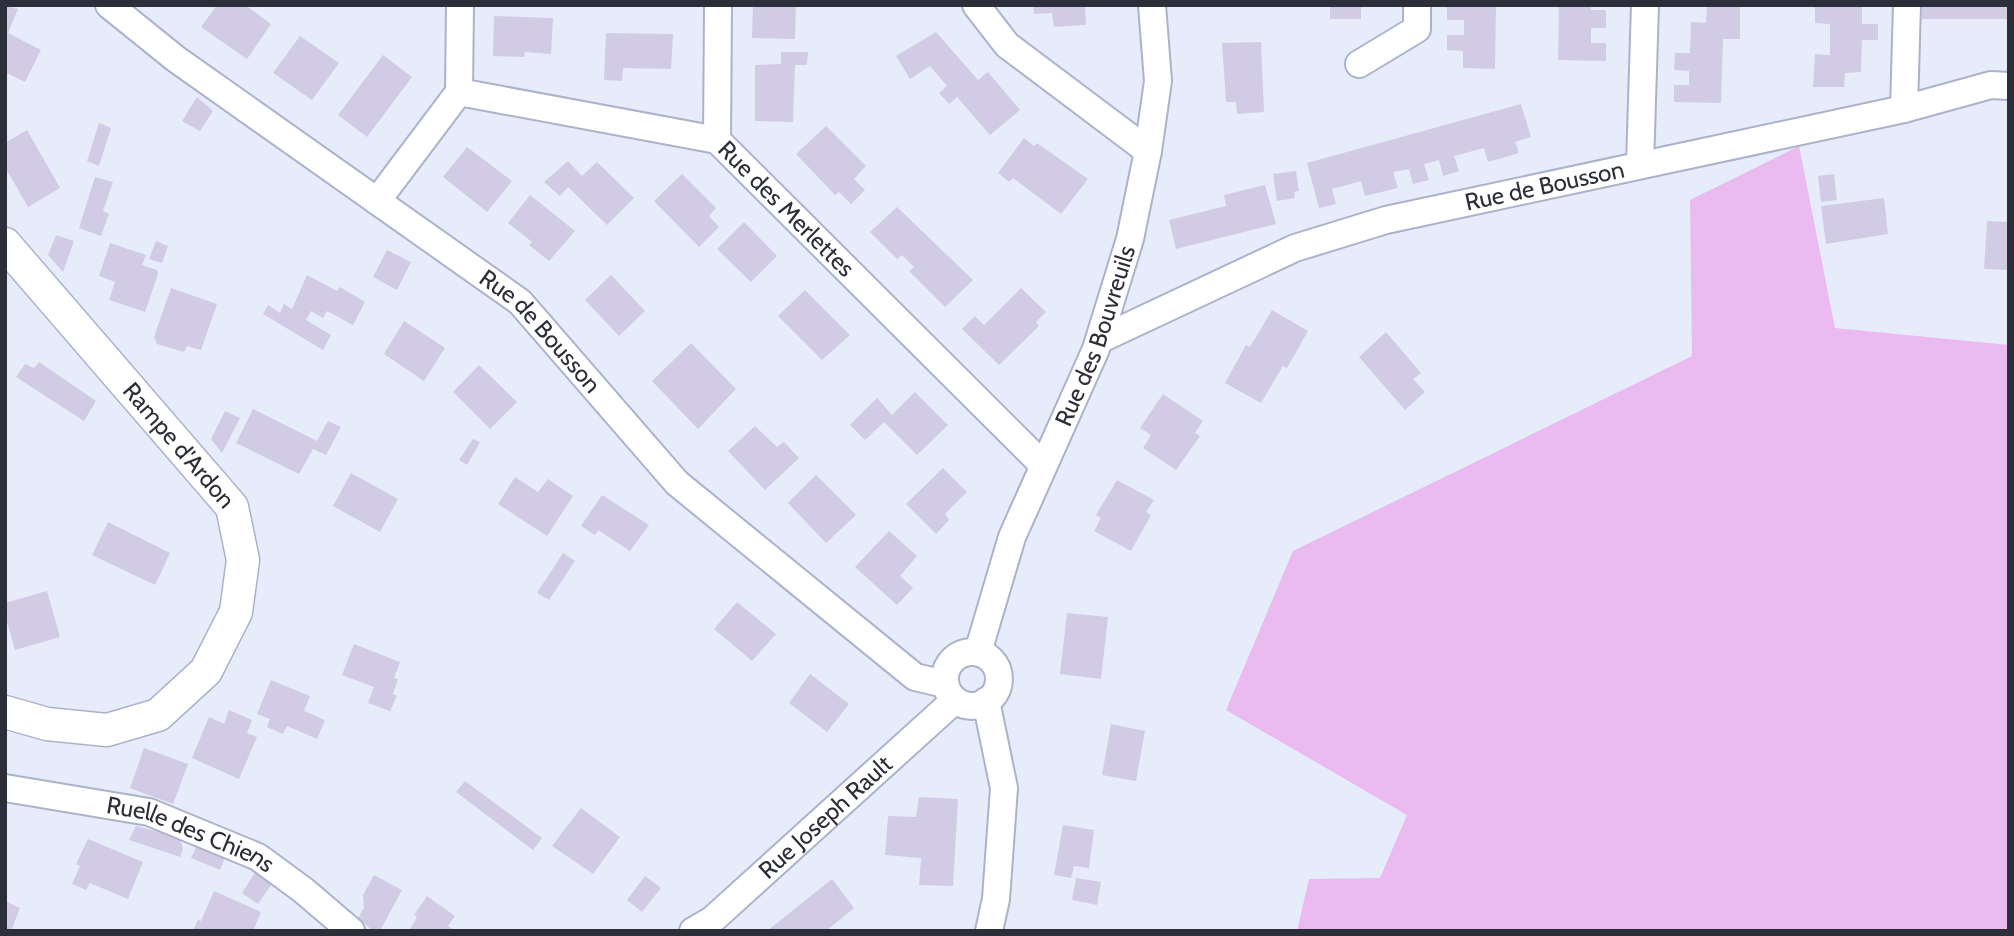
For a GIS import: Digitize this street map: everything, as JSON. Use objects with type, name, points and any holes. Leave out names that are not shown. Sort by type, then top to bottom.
[{"type":"street","name":"Rue de Bousson","points":[[109,5],[176,59],[520,302],[677,482],[915,677],[950,692]]},
{"type":"street","points":[[377,201],[459,92],[460,5]]},
{"type":"street","points":[[717,140],[718,5]]},
{"type":"street","points":[[976,5],[1007,45],[1148,151]]},
{"type":"street","name":"Rue des Bouvreuils","points":[[978,652],[1012,537],[1099,340],[1130,239],[1148,151],[1158,81],[1152,5]]},
{"type":"street","points":[[1359,64],[1417,29],[1417,5]]},
{"type":"street","points":[[1640,164],[1646,5]]},
{"type":"street","points":[[1904,109],[1907,5]]},
{"type":"street","name":"Rue de Bousson","points":[[1099,340],[1295,248],[1386,220],[1904,109],[1991,85],[2009,86]]},
{"type":"street","name":"Rue des Merlettes","points":[[459,92],[717,140],[1043,465]]},
{"type":"street","name":"Rampe d'Ardon","points":[[5,244],[232,507],[243,560],[236,612],[206,671],[158,715],[107,730],[47,724],[5,712]]},
{"type":"street","points":[[969,652],[978,652],[993,662],[999,678],[998,687],[986,701],[971,706],[950,692],[947,667],[953,659],[969,652]]},
{"type":"street","name":"Rue Joseph Rault","points":[[694,931],[712,920],[950,692]]},
{"type":"street","points":[[986,701],[1004,788],[996,899],[989,931]]},
{"type":"street","name":"Ruelle des Chiens","points":[[5,788],[149,812],[258,857],[303,890],[351,931]]},
{"type":"shaded area","points":[[1799,146],[1835,328],[2009,345],[2009,931],[1297,931],[1309,879],[1380,878],[1407,815],[1226,710],[1293,551],[1692,356],[1690,200]]},
{"type":"building","points":[[5,5],[18,9],[8,33],[41,50],[25,82],[5,72]]},
{"type":"building","points":[[217,5],[245,5],[271,24],[247,59],[201,27]]},
{"type":"building","points":[[753,5],[796,5],[795,39],[752,38]]},
{"type":"building","points":[[1033,5],[1085,5],[1086,25],[1054,27],[1052,13],[1034,14]]},
{"type":"building","points":[[1330,5],[1361,5],[1361,19],[1330,19]]},
{"type":"building","points":[[1447,5],[1496,5],[1495,69],[1463,68],[1463,51],[1447,50],[1447,35],[1464,35],[1464,20],[1447,20]]},
{"type":"building","points":[[1559,5],[1591,5],[1591,10],[1606,10],[1606,28],[1591,28],[1591,43],[1606,43],[1606,61],[1558,60]]},
{"type":"building","points":[[1707,5],[1740,5],[1740,39],[1723,39],[1721,103],[1674,102],[1674,85],[1689,85],[1689,71],[1674,70],[1675,53],[1690,53],[1691,22],[1706,23]]},
{"type":"building","points":[[1815,5],[1862,7],[1862,24],[1878,24],[1878,40],[1862,40],[1861,72],[1845,73],[1844,87],[1813,87],[1815,54],[1830,55],[1830,24],[1815,23]]},
{"type":"building","points":[[1922,5],[2009,5],[2009,19],[1922,19]]},
{"type":"building","points":[[494,16],[553,18],[551,54],[525,52],[524,57],[493,56]]},
{"type":"building","points":[[936,32],[978,80],[988,72],[1020,110],[990,135],[957,97],[949,104],[939,93],[947,86],[930,66],[910,79],[896,56]]},
{"type":"building","points":[[606,33],[673,34],[671,69],[623,68],[622,81],[604,80]]},
{"type":"building","points":[[300,36],[339,63],[312,100],[273,73]]},
{"type":"building","points":[[1261,42],[1264,112],[1237,114],[1236,102],[1226,102],[1222,43]]},
{"type":"building","points":[[781,52],[808,52],[807,65],[795,65],[793,122],[755,121],[755,65],[781,64]]},
{"type":"building","points":[[383,55],[412,77],[367,137],[338,115]]},
{"type":"building","points":[[197,97],[213,111],[200,131],[182,121]]},
{"type":"building","points":[[1521,104],[1531,137],[1515,142],[1519,153],[1488,162],[1484,148],[1454,156],[1459,171],[1443,176],[1439,160],[1424,164],[1429,180],[1413,184],[1409,169],[1393,172],[1398,188],[1365,196],[1361,181],[1332,189],[1336,204],[1319,208],[1307,163]]},
{"type":"building","points":[[99,123],[111,128],[99,166],[87,161]]},
{"type":"building","points":[[826,126],[866,166],[854,179],[865,190],[851,204],[839,192],[835,195],[796,154]]},
{"type":"building","points":[[27,130],[60,188],[28,207],[5,167],[5,143]]},
{"type":"building","points":[[1024,138],[1034,146],[1037,143],[1088,179],[1061,214],[1013,178],[1009,182],[998,173]]},
{"type":"building","points":[[467,147],[512,181],[487,212],[443,177]]},
{"type":"building","points":[[568,161],[582,176],[597,162],[634,198],[607,225],[568,187],[560,196],[544,182]]},
{"type":"building","points":[[1296,171],[1299,191],[1294,192],[1295,198],[1277,201],[1273,174]]},
{"type":"building","points":[[682,174],[716,208],[709,216],[719,227],[699,247],[654,201]]},
{"type":"building","points":[[1834,174],[1837,200],[1821,202],[1818,176]]},
{"type":"building","points":[[95,177],[113,182],[103,211],[109,214],[101,236],[79,228]]},
{"type":"building","points":[[1265,185],[1276,224],[1176,249],[1169,220],[1226,206],[1224,195]]},
{"type":"building","points":[[530,195],[575,231],[549,261],[529,245],[532,242],[508,223]]},
{"type":"building","points":[[1884,198],[1888,234],[1826,244],[1821,206]]},
{"type":"building","points":[[897,207],[973,280],[945,307],[909,271],[914,267],[902,255],[897,259],[870,232]]},
{"type":"building","points":[[1987,221],[2009,222],[2009,270],[1984,269]]},
{"type":"building","points":[[744,222],[777,256],[751,282],[717,249]]},
{"type":"building","points":[[56,235],[74,241],[63,272],[48,255]]},
{"type":"building","points":[[156,241],[168,246],[162,263],[149,259]]},
{"type":"building","points":[[110,243],[146,255],[142,265],[157,270],[145,312],[109,300],[115,282],[99,276]]},
{"type":"building","points":[[387,250],[411,262],[397,290],[373,277]]},
{"type":"building","points":[[307,275],[337,291],[340,287],[365,302],[353,325],[327,311],[323,318],[311,311],[306,320],[331,335],[323,350],[263,314],[268,305],[280,313],[284,304],[292,309]]},
{"type":"building","points":[[611,275],[645,311],[619,336],[585,300]]},
{"type":"building","points":[[171,288],[217,304],[201,350],[187,346],[184,352],[157,344],[154,337]]},
{"type":"building","points":[[1021,288],[1046,312],[1036,322],[1039,326],[999,365],[962,329],[975,316],[984,325]]},
{"type":"building","points":[[805,290],[850,335],[822,360],[778,316]]},
{"type":"building","points":[[1272,310],[1308,331],[1287,368],[1283,366],[1261,403],[1225,383],[1246,345],[1250,347]]},
{"type":"building","points":[[404,321],[445,348],[424,381],[384,354]]},
{"type":"building","points":[[1386,332],[1421,373],[1413,379],[1425,392],[1405,410],[1359,357]]},
{"type":"building","points":[[691,343],[736,389],[698,429],[652,381]]},
{"type":"building","points":[[39,362],[96,401],[84,421],[16,377],[25,364],[34,368]]},
{"type":"building","points":[[479,365],[517,402],[490,429],[453,392]]},
{"type":"building","points":[[915,392],[948,425],[917,455],[884,422],[865,440],[850,425],[877,398],[892,415]]},
{"type":"building","points":[[1163,394],[1203,421],[1195,433],[1200,436],[1176,470],[1143,448],[1151,435],[1140,428]]},
{"type":"building","points":[[253,409],[317,441],[328,421],[341,427],[326,455],[313,449],[299,474],[236,443]]},
{"type":"building","points":[[225,411],[240,418],[222,453],[211,439]]},
{"type":"building","points":[[755,426],[777,447],[784,442],[799,458],[765,490],[728,451]]},
{"type":"building","points":[[473,439],[480,442],[467,465],[459,460]]},
{"type":"building","points":[[943,468],[967,492],[945,514],[949,520],[936,534],[906,504]]},
{"type":"building","points":[[351,473],[398,499],[380,532],[333,506]]},
{"type":"building","points":[[816,475],[856,515],[826,543],[788,503]]},
{"type":"building","points":[[515,477],[538,492],[548,479],[573,496],[547,536],[498,504]]},
{"type":"building","points":[[1117,480],[1154,500],[1146,512],[1151,515],[1131,551],[1094,531],[1101,518],[1096,515]]},
{"type":"building","points":[[602,495],[649,525],[630,551],[598,530],[595,535],[581,526]]},
{"type":"building","points":[[108,522],[170,553],[155,585],[92,555]]},
{"type":"building","points":[[889,531],[917,556],[900,576],[913,588],[897,605],[855,567]]},
{"type":"building","points":[[563,553],[575,561],[549,600],[537,593]]},
{"type":"building","points":[[47,591],[60,637],[15,650],[5,615],[5,603]]},
{"type":"building","points":[[737,602],[776,634],[752,661],[714,629]]},
{"type":"building","points":[[1067,613],[1108,617],[1101,679],[1060,674]]},
{"type":"building","points":[[354,644],[400,662],[394,678],[398,679],[393,694],[397,696],[390,711],[368,703],[374,687],[342,675]]},
{"type":"building","points":[[810,674],[849,704],[827,732],[789,703]]},
{"type":"building","points":[[271,680],[310,696],[304,711],[325,720],[317,739],[287,726],[283,734],[267,727],[270,719],[257,714]]},
{"type":"building","points":[[229,710],[252,720],[247,733],[257,737],[239,779],[192,758],[209,717],[224,724]]},
{"type":"building","points":[[1111,724],[1145,731],[1136,781],[1102,775]]},
{"type":"building","points":[[144,748],[188,764],[173,804],[130,788]]},
{"type":"building","points":[[465,781],[542,838],[533,850],[456,792]]},
{"type":"building","points":[[919,797],[958,799],[953,886],[919,885],[921,858],[885,855],[888,816],[916,817]]},
{"type":"building","points":[[581,808],[620,837],[593,874],[552,846]]},
{"type":"building","points":[[1063,825],[1094,830],[1089,868],[1074,866],[1071,878],[1054,875]]},
{"type":"building","points":[[136,826],[179,837],[183,848],[180,857],[129,840]]},
{"type":"building","points":[[88,839],[143,862],[128,899],[90,883],[86,890],[72,884],[80,866],[76,864]]},
{"type":"building","points":[[198,843],[226,855],[220,870],[191,858]]},
{"type":"building","points":[[256,871],[273,882],[258,904],[242,893]]},
{"type":"building","points":[[374,875],[402,890],[380,931],[373,931],[358,918],[364,908],[363,895]]},
{"type":"building","points":[[645,876],[661,888],[642,912],[627,900]]},
{"type":"building","points":[[1076,878],[1101,882],[1097,905],[1072,900]]},
{"type":"building","points":[[832,879],[854,908],[826,931],[767,931]]},
{"type":"building","points":[[214,891],[261,912],[253,931],[193,930],[198,920],[201,921]]},
{"type":"building","points":[[427,896],[455,916],[448,926],[455,931],[409,931],[417,917],[414,915]]},
{"type":"building","points":[[5,901],[20,908],[11,931],[5,931]]}]
